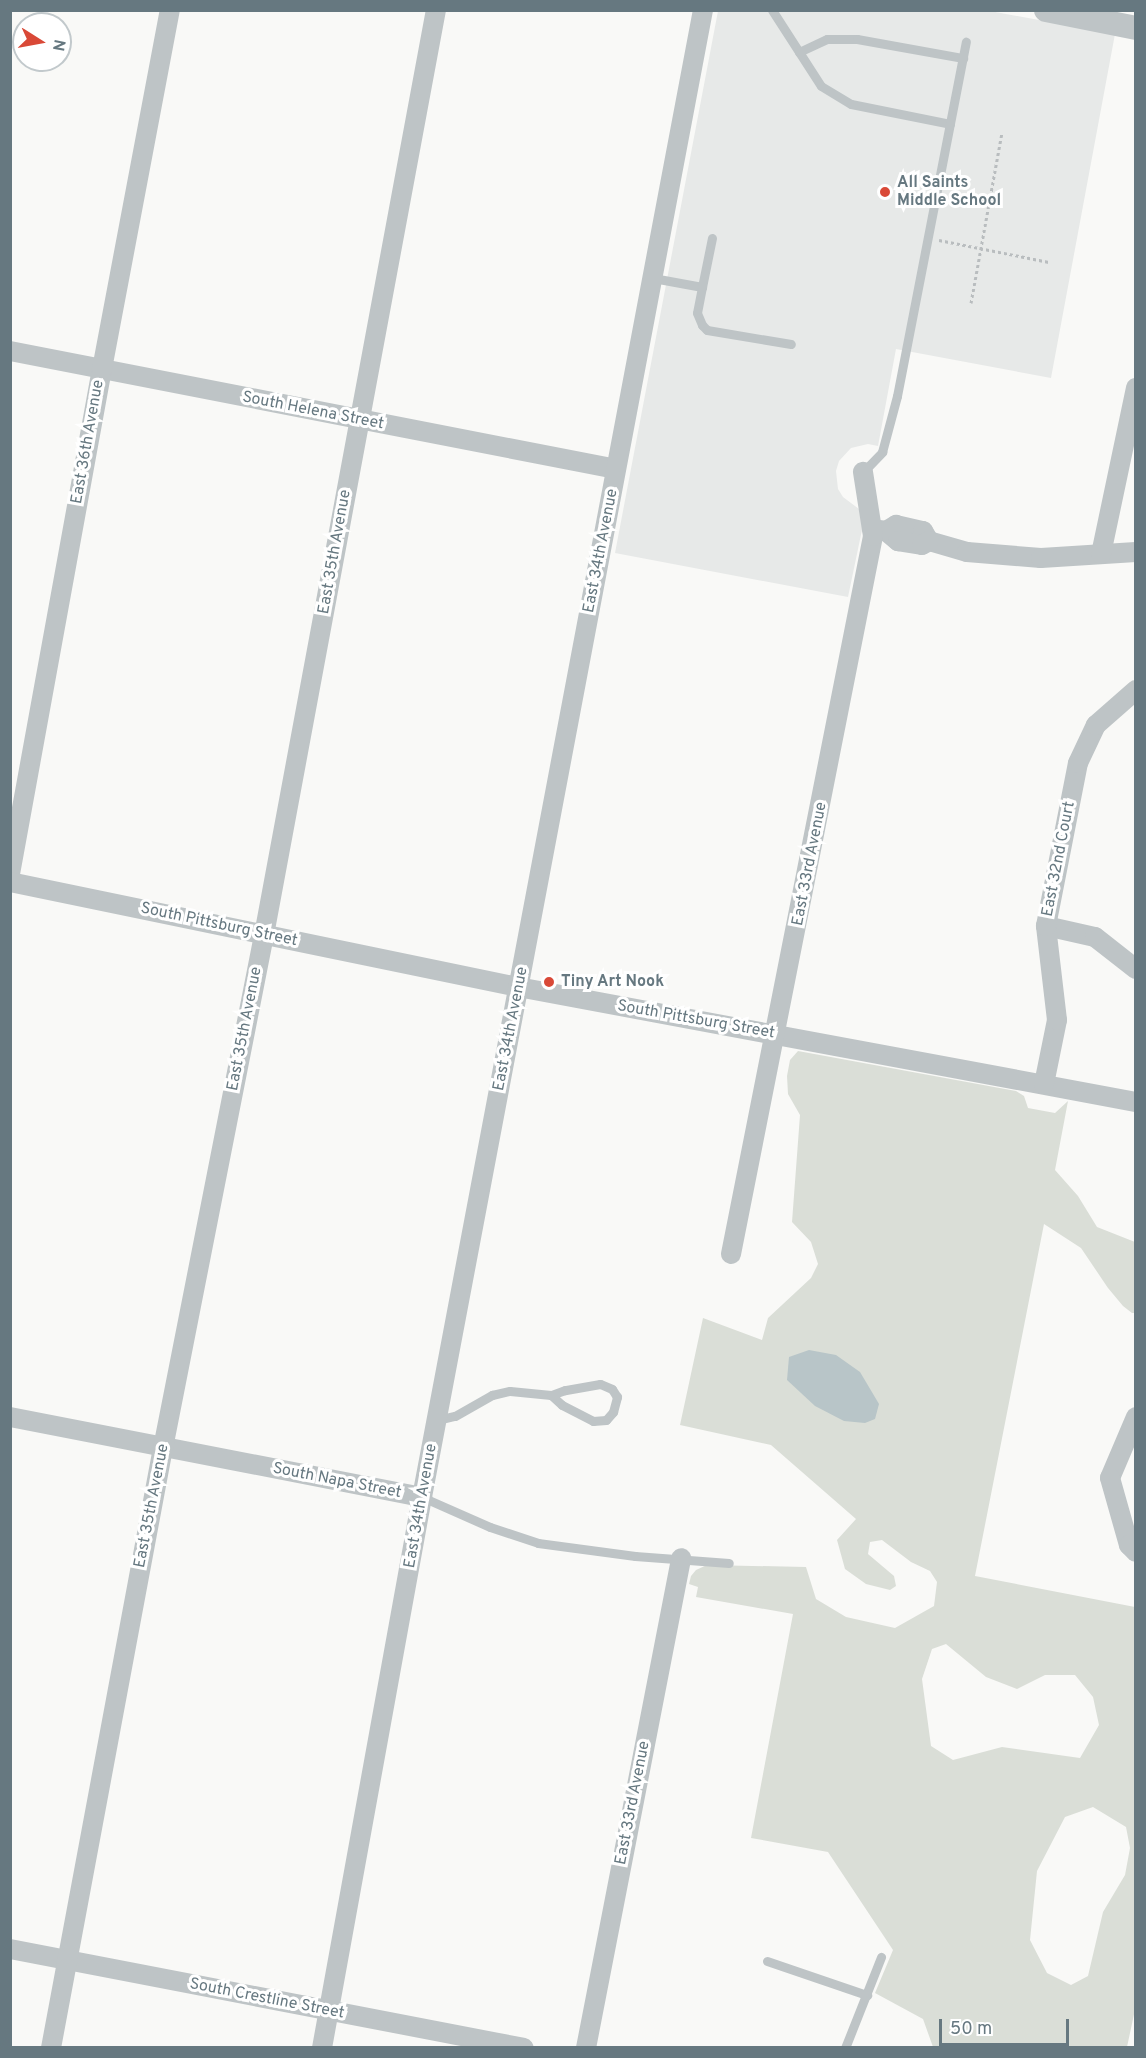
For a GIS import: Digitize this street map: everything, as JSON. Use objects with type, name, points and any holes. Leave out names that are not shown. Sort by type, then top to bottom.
[{"type":"street","name":"East 36th Avenue","points":[[10,873],[170,10]]},
{"type":"street","name":"East 35th Avenue","points":[[51,2048],[163,1448],[264,934],[436,10]]},
{"type":"street","name":"East 34th Avenue","points":[[322,2048],[422,1497],[703,10]]},
{"type":"street","points":[[1046,10],[1136,28]]},
{"type":"street","name":"South Helena Street","points":[[10,351],[616,469]]},
{"type":"street","points":[[1101,554],[1136,388]]},
{"type":"street","name":"East 33rd Avenue","points":[[731,1254],[777,1034],[873,536],[879,530],[863,472]]},
{"type":"street","points":[[879,530],[898,541],[922,545],[929,541],[967,552],[1031,557],[1136,552]]},
{"type":"street","name":"East 32nd Court","points":[[1044,1084],[1057,1020],[1046,926],[1078,763],[1096,725],[1136,690]]},
{"type":"street","name":"South Pittsburg Street","points":[[10,882],[518,987],[1136,1102]]},
{"type":"street","points":[[1046,926],[1095,937],[1136,969]]},
{"type":"street","name":"South Napa Street","points":[[10,1417],[422,1497]]},
{"type":"street","points":[[1136,1417],[1110,1478],[1129,1545],[1136,1552]]},
{"type":"street","name":"East 33rd Avenue","points":[[586,2048],[681,1558]]},
{"type":"street","name":"South Crestline Street","points":[[10,1949],[524,2048]]},
{"type":"lane","points":[[772,10],[821,86],[851,104],[950,124]]},
{"type":"lane","points":[[799,52],[827,39],[857,39],[963,58]]},
{"type":"lane","points":[[863,472],[882,452],[897,396],[966,42]]},
{"type":"lane","points":[[712,238],[698,313],[702,325],[707,330],[791,344]]},
{"type":"lane","points":[[652,278],[702,287]]},
{"type":"lane","points":[[437,1420],[461,1413],[492,1395],[510,1390],[551,1395],[565,1390],[600,1384],[612,1389],[616,1397],[613,1412],[606,1420],[593,1421],[562,1405],[551,1395]]},
{"type":"lane","name":"South Napa Street","points":[[422,1497],[490,1527],[538,1543],[634,1556],[729,1563]]},
{"type":"lane","points":[[845,2048],[881,1957]]},
{"type":"lane","points":[[767,1961],[867,1995]]},
{"type":"path","points":[[971,303],[1002,133]]},
{"type":"path","points":[[928,238],[1049,262]]},
{"type":"shaded area","name":"All Saints Middle School","points":[[718,11],[990,11],[1115,34],[1051,378],[896,349],[878,446],[868,444],[851,448],[839,461],[836,471],[838,489],[843,497],[859,509],[863,525],[848,597],[615,553]]},
{"type":"shaded area","points":[[798,1051],[1016,1091],[1024,1096],[1028,1108],[1055,1113],[1068,1101],[1055,1170],[1078,1196],[1097,1227],[1135,1242],[1135,1313],[1132,1313],[1108,1288],[1081,1248],[1044,1224],[975,1576],[1135,1607],[1136,2005],[1127,2047],[933,2047],[923,2019],[875,1993],[893,1950],[828,1852],[751,1838],[793,1614],[696,1597],[698,1587],[689,1584],[691,1576],[696,1570],[707,1565],[806,1567],[816,1599],[846,1617],[895,1628],[934,1606],[937,1582],[930,1571],[911,1562],[882,1540],[870,1542],[868,1554],[894,1576],[896,1586],[890,1590],[866,1584],[845,1569],[837,1540],[856,1519],[771,1445],[680,1425],[703,1318],[762,1340],[768,1318],[811,1278],[818,1264],[811,1242],[792,1222],[800,1115],[788,1094],[787,1076],[790,1060]],"holes":[[[946,1644],[986,1677],[1017,1689],[1045,1675],[1075,1675],[1093,1697],[1099,1725],[1080,1758],[1002,1747],[953,1760],[931,1746],[922,1679],[932,1649]],[[1093,1807],[1126,1827],[1130,1848],[1125,1875],[1103,1912],[1088,1976],[1071,1985],[1047,1973],[1030,1940],[1037,1871],[1065,1817]]]},
{"type":"shaded area","points":[[809,1350],[836,1355],[860,1372],[879,1404],[875,1419],[865,1423],[844,1421],[815,1406],[787,1380],[789,1357]]},
{"type":"place","name":"All Saints Middle School","points":[[885,192]]},
{"type":"place","name":"Tiny Art Nook","points":[[549,982]]}]
